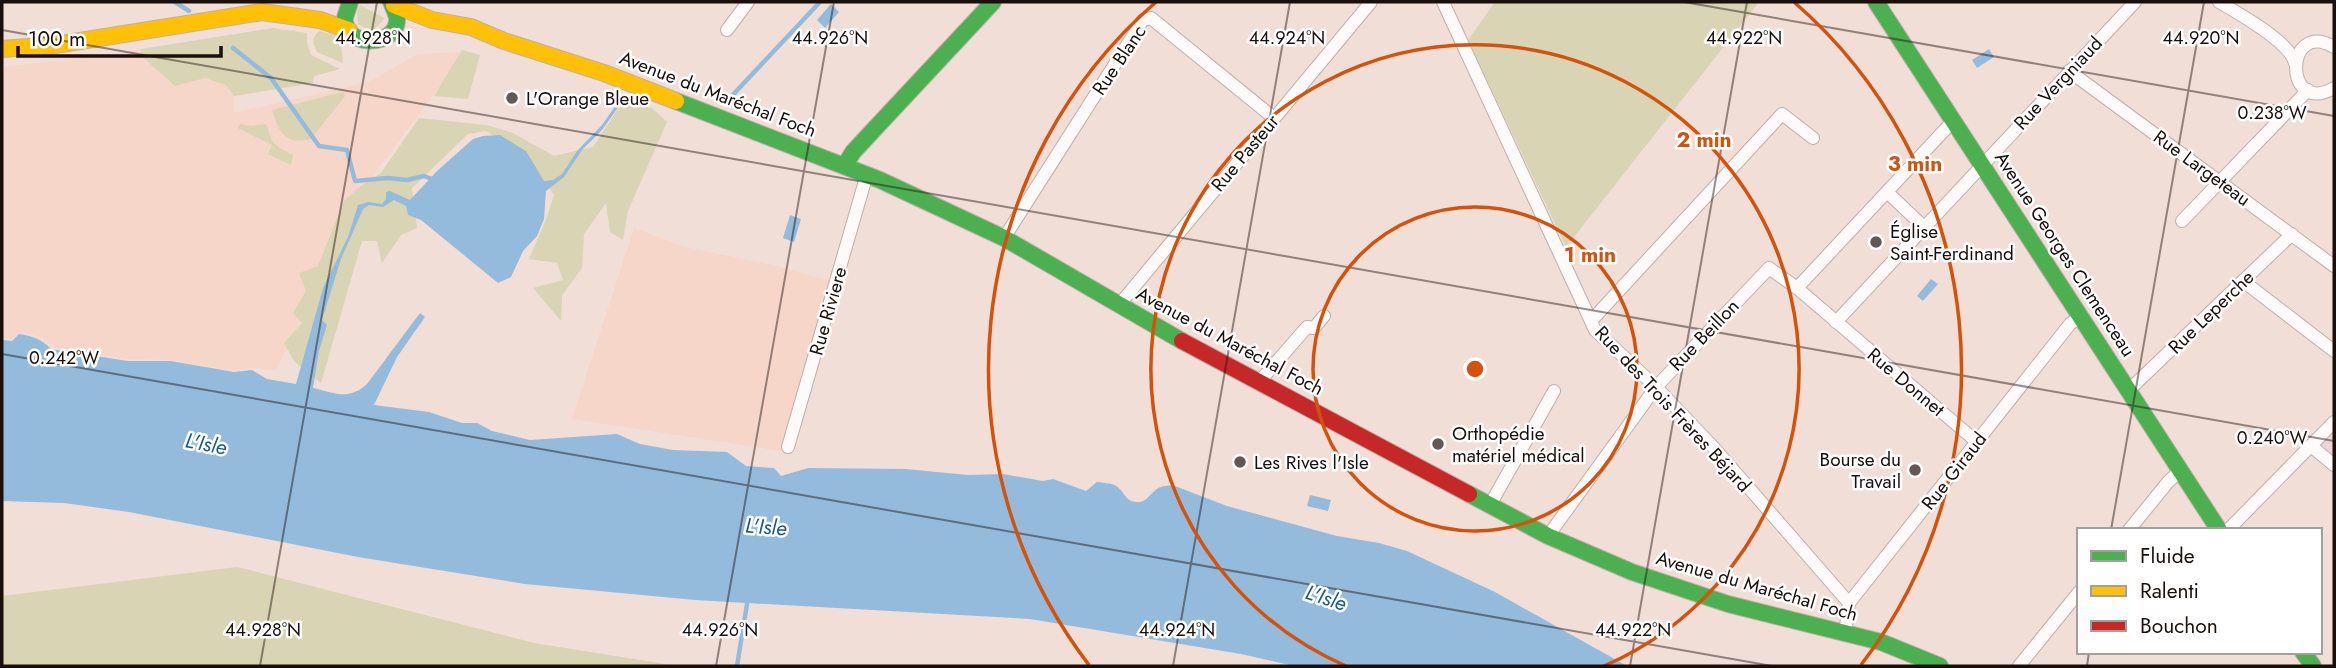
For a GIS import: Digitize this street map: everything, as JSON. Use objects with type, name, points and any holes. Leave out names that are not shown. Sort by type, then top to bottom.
[{"type":"main road","points":[[845,165],[853,152],[993,2]]},
{"type":"main road","name":"Avenue Georges Clemenceau","points":[[1876,2],[2218,528]]},
{"type":"main road","points":[[320,20],[349,4]]},
{"type":"main road","points":[[349,4],[345,17],[349,30]]},
{"type":"main road","points":[[393,4],[396,22],[393,30]]},
{"type":"main road","name":"Avenue du Maréchal Foch","points":[[393,4],[432,20],[471,27],[504,41],[604,73],[867,174],[1004,239],[1163,332],[1260,381],[1548,536],[1632,572],[1728,604],[1881,642],[1940,666]]},
{"type":"main road","points":[[2,49],[55,45],[262,12],[320,20],[349,30]]},
{"type":"main road","name":"Avenue du Maréchal Foch","points":[[349,30],[354,36],[368,43],[382,40],[393,30],[415,26],[504,41]]},
{"type":"street","points":[[727,30],[748,2]]},
{"type":"street","name":"Rue Pasteur","points":[[1119,305],[1371,2]]},
{"type":"street","name":"Rue des Trois Frères Béjard","points":[[1443,2],[1595,330],[1656,387],[1715,449],[1850,603]]},
{"type":"street","name":"Rue Vergniaud","points":[[1836,322],[2135,2]]},
{"type":"street","points":[[2219,2],[2241,7],[2293,56],[2297,79],[2308,90],[2324,93],[2334,88]]},
{"type":"street","name":"Rue Blanc","points":[[1004,239],[1143,20],[1151,18],[1275,118]]},
{"type":"street","points":[[2295,63],[2306,47],[2318,42],[2333,44]]},
{"type":"street","name":"Rue Largeteau","points":[[2069,71],[2334,266]]},
{"type":"street","points":[[2182,221],[2308,90]]},
{"type":"street","points":[[1591,321],[1782,114],[1813,138]]},
{"type":"street","points":[[1797,289],[1953,121]]},
{"type":"street","name":"Rue Riviere","points":[[788,447],[867,174]]},
{"type":"street","points":[[1887,192],[1924,227]]},
{"type":"street","name":"Rue Leperche","points":[[2129,390],[2292,234]]},
{"type":"street","name":"Rue Beillon","points":[[1548,536],[1656,387],[1769,268],[1797,289]]},
{"type":"street","points":[[2243,281],[2334,351]]},
{"type":"street","name":"Rue Donnet","points":[[1797,289],[1977,442]]},
{"type":"street","points":[[1260,381],[1307,327],[1314,328],[1324,316]]},
{"type":"street","name":"Rue Giraud","points":[[1845,634],[1850,603],[2070,324],[2081,316]]},
{"type":"street","points":[[1490,505],[1554,391]]},
{"type":"street","points":[[2230,528],[2334,422]]},
{"type":"street","points":[[2311,446],[2334,465]]},
{"type":"street","points":[[2131,528],[2181,470]]},
{"type":"street","points":[[2019,666],[2077,594]]},
{"type":"shaded area","points":[[1495,2],[1759,2],[1566,247],[1468,40]]},
{"type":"shaded area","points":[[360,5],[385,18],[375,29],[369,30],[358,24],[357,12]]},
{"type":"shaded area","points":[[273,28],[307,33],[311,55],[340,69],[314,76],[313,83],[234,96],[226,85],[205,78],[175,86],[141,56],[141,49]]},
{"type":"shaded area","points":[[319,31],[336,35],[341,43],[343,63],[317,52],[313,41]]},
{"type":"shaded area","points":[[141,49],[141,57],[175,86],[205,78],[226,85],[234,96],[234,113],[369,82],[418,54],[461,52],[442,83],[377,170],[276,370],[252,368],[234,371],[172,360],[128,359],[52,347],[45,340],[31,334],[19,333],[12,339],[2,338],[2,67]]},
{"type":"shaded area","points":[[462,50],[480,55],[468,99],[434,96]]},
{"type":"shaded area","points":[[343,92],[345,96],[311,139],[289,138],[277,125],[272,110]]},
{"type":"shaded area","points":[[621,104],[652,108],[667,122],[628,211],[623,240],[610,232],[606,203],[584,234],[582,268],[562,295],[561,321],[533,288],[563,280],[557,263],[529,259],[554,195],[526,156],[486,131],[468,134],[412,188],[417,228],[401,235],[382,263],[377,241],[362,241],[321,383],[294,361],[284,343],[302,323],[293,313],[306,291],[299,273],[318,266],[344,201],[381,173],[419,118],[486,125],[513,133],[554,156],[593,147]]},
{"type":"shaded area","points":[[240,124],[266,124],[274,142],[293,155],[291,165],[268,154],[272,145],[238,128]]},
{"type":"shaded area","points":[[634,228],[685,247],[778,266],[830,281],[782,451],[572,419]]},
{"type":"shaded area","points":[[2334,428],[2334,460],[2317,446]]},
{"type":"shaded area","points":[[237,567],[534,643],[678,666],[2,666],[2,596]]},
{"type":"water","points":[[831,4],[839,12],[825,28],[817,20]]},
{"type":"water","points":[[1989,49],[1994,57],[1977,68],[1972,60]]},
{"type":"water","name":"L'Isle","points":[[621,98],[624,99],[602,130],[582,150],[564,177],[546,191],[544,219],[537,236],[523,251],[511,277],[498,283],[421,220],[408,215],[406,206],[394,200],[383,207],[369,205],[363,209],[341,259],[322,320],[327,325],[319,351],[313,388],[341,394],[360,389],[367,384],[420,313],[425,317],[397,357],[374,405],[429,412],[462,423],[477,423],[492,431],[530,440],[617,434],[640,444],[673,450],[727,452],[746,466],[774,468],[781,476],[808,468],[1003,474],[1043,481],[1053,479],[1086,491],[1097,482],[1111,484],[1136,502],[1145,500],[1161,487],[1175,486],[1227,506],[1337,536],[1407,551],[1495,592],[1627,666],[1294,666],[1241,654],[1030,619],[695,600],[525,584],[358,557],[129,512],[64,503],[2,501],[2,340],[12,341],[19,334],[36,338],[51,349],[128,361],[171,361],[234,372],[252,370],[267,379],[296,384],[323,288],[348,237],[358,205],[368,202],[382,204],[386,199],[386,192],[390,191],[410,200],[473,139],[483,136],[500,135],[526,151],[544,181],[553,180],[562,174],[577,151],[602,125]]},
{"type":"water","points":[[790,215],[801,219],[794,242],[783,238]]},
{"type":"water","points":[[1931,279],[1938,284],[1923,301],[1917,296]]},
{"type":"water","points":[[1310,495],[1331,500],[1328,511],[1307,506]]},
{"type":"waterway","points":[[175,2],[189,11]]},
{"type":"waterway","points":[[728,100],[820,2]]},
{"type":"waterway","points":[[233,48],[271,78],[319,146],[347,150],[355,181],[388,178],[407,180],[424,176],[434,180]]},
{"type":"waterway","points":[[737,666],[748,598]]},
{"type":"traffic: fast","points":[[350,2],[345,18],[347,28],[353,35],[371,40],[381,39],[395,28],[397,18],[391,2]]},
{"type":"traffic: fast","points":[[845,165],[853,152],[993,2]]},
{"type":"traffic: fast","points":[[1876,2],[2218,528]]},
{"type":"traffic: fast","points":[[676,101],[880,180],[1004,238],[1182,341]]},
{"type":"traffic: fast","points":[[1469,494],[1548,536],[1632,572],[1728,604],[1881,642],[1940,666]]},
{"type":"traffic: fast","points":[[2304,654],[2313,666]]},
{"type":"traffic: slow","points":[[394,5],[432,20],[471,27],[676,101]]},
{"type":"traffic: slow","points":[[2,49],[55,45],[262,12],[320,20],[349,30]]},
{"type":"traffic: jam","points":[[1182,341],[1469,494]]},
{"type":"place","name":"L'Orange Bleue","points":[[512,98]]},
{"type":"place","name":"Église Saint-Ferdinand","points":[[1876,242]]},
{"type":"place","name":"Orthopédie matériel médical","points":[[1438,444]]},
{"type":"place","name":"Les Rives l'Isle","points":[[1240,462]]},
{"type":"place","name":"Bourse du Travail","points":[[1915,470]]}]
